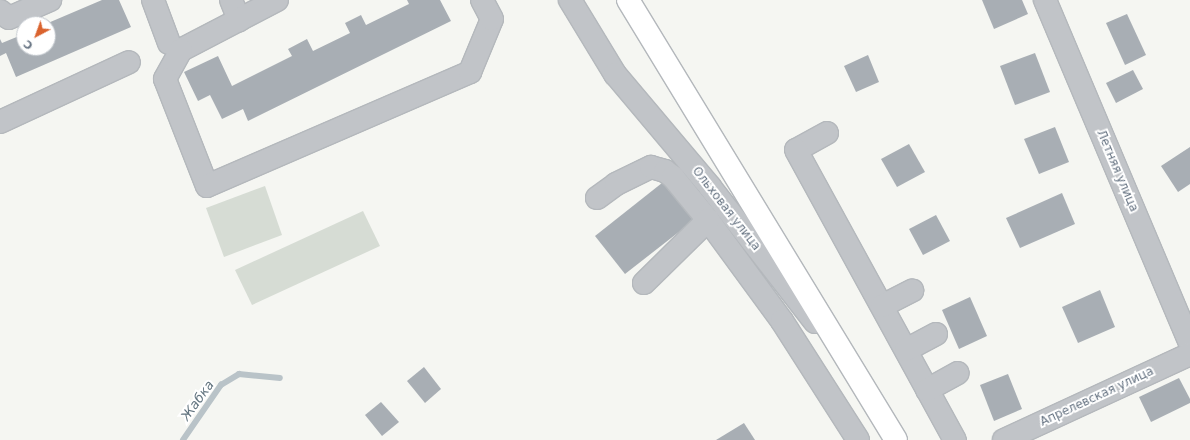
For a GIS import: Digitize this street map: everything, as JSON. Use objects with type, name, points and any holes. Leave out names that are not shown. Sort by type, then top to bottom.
[{"type":"main road","name":"Ольховая улица","points":[[628,0],[896,440]]},
{"type":"street","points":[[0,11],[9,18],[50,0]]},
{"type":"street","points":[[153,0],[169,42]]},
{"type":"street","points":[[231,0],[239,20]]},
{"type":"street","points":[[277,0],[181,50],[165,79],[207,186],[470,72],[492,19],[482,0]]},
{"type":"street","name":"Ольховая улица","points":[[570,0],[615,74],[710,187],[808,312],[883,418]]},
{"type":"street","name":"Летняя улица","points":[[1045,0],[1190,343]]},
{"type":"street","points":[[0,122],[129,62]]},
{"type":"street","points":[[826,133],[796,150],[955,440]]},
{"type":"street","points":[[596,198],[616,184],[651,167],[665,171],[673,177],[708,220],[782,322],[858,440]]},
{"type":"street","points":[[644,283],[708,220]]},
{"type":"street","points":[[882,306],[912,291]]},
{"type":"street","points":[[906,350],[936,334]]},
{"type":"street","name":"Апрелевская улица","points":[[1004,440],[1094,393],[1190,354]]},
{"type":"street","points":[[927,390],[958,373]]},
{"type":"shaded area","points":[[265,186],[282,235],[224,257],[206,208]]},
{"type":"shaded area","points":[[363,211],[380,246],[252,305],[235,270]]},
{"type":"building","points":[[102,0],[119,0],[131,27],[16,77],[6,53],[0,56],[0,39],[2,43],[16,37],[16,56],[56,56],[56,20]]},
{"type":"building","points":[[407,0],[440,0],[451,21],[248,121],[243,109],[222,119],[210,95],[198,101],[184,72],[218,56],[232,86],[292,56],[288,49],[307,39],[313,51],[350,33],[345,23],[361,15],[366,25],[409,4]]},
{"type":"building","points":[[982,0],[1022,0],[1028,14],[994,29]]},
{"type":"building","points":[[1127,14],[1146,55],[1125,65],[1106,23]]},
{"type":"building","points":[[1035,53],[1050,92],[1015,105],[1000,66]]},
{"type":"building","points":[[868,55],[879,82],[856,92],[844,66]]},
{"type":"building","points":[[1133,70],[1143,89],[1116,103],[1106,83]]},
{"type":"building","points":[[1055,127],[1069,162],[1039,174],[1024,139]]},
{"type":"building","points":[[909,144],[925,172],[897,187],[881,159]]},
{"type":"building","points":[[1190,147],[1190,184],[1178,192],[1161,166]]},
{"type":"building","points":[[667,179],[698,217],[625,274],[595,236]]},
{"type":"building","points":[[1062,193],[1075,224],[1020,248],[1006,218]]},
{"type":"building","points":[[936,215],[950,241],[923,255],[909,229]]},
{"type":"building","points":[[1100,290],[1115,327],[1078,343],[1062,307]]},
{"type":"building","points":[[970,297],[987,336],[959,349],[942,310]]},
{"type":"building","points":[[424,367],[441,389],[425,403],[407,381]]},
{"type":"building","points":[[1008,374],[1022,409],[994,421],[980,385]]},
{"type":"building","points":[[1179,378],[1190,399],[1190,403],[1151,422],[1139,397]]},
{"type":"building","points":[[381,402],[399,422],[382,436],[365,415]]},
{"type":"building","points":[[744,423],[755,440],[716,440]]},
{"type":"waterway","name":"Жабка","points":[[183,440],[221,385],[239,374],[280,378]]}]
